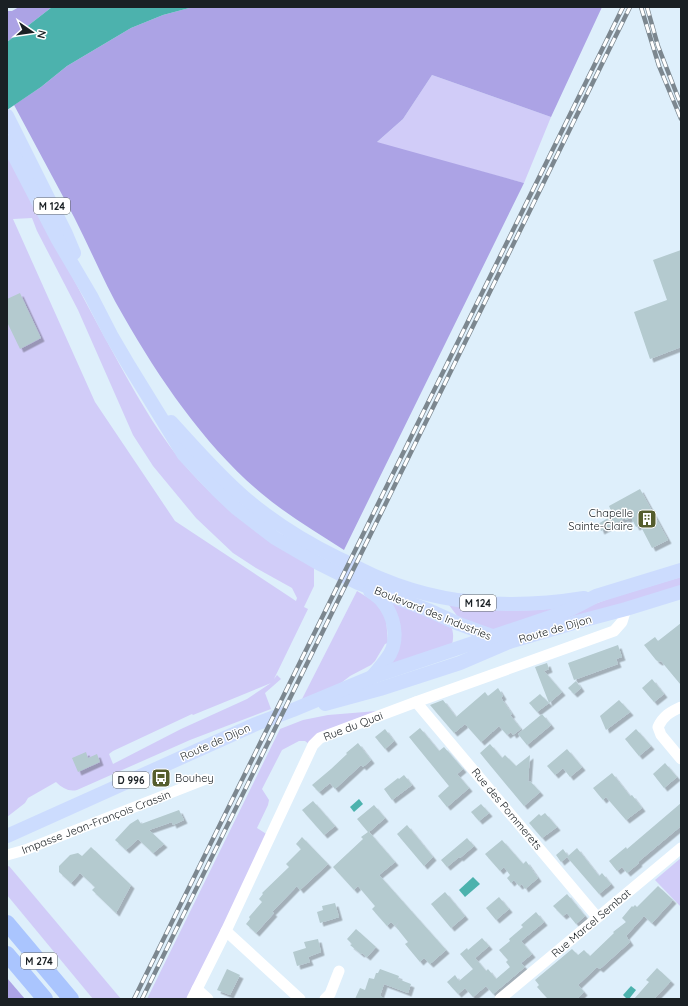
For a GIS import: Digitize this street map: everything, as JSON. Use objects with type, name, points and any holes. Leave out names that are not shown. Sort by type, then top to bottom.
[{"type":"highway","name":"M 274","points":[[7,923],[71,999]]},
{"type":"highway","name":"M 274","points":[[7,954],[45,999]]},
{"type":"main road","name":"Boulevard des Industries","points":[[7,117],[66,234],[91,296]]},
{"type":"main road","name":"Boulevard des Industries","points":[[7,142],[58,240],[91,296],[111,335],[149,398],[184,455],[218,491],[236,508],[275,538],[321,557],[428,610],[493,637],[509,642]]},
{"type":"main road","name":"Route de Dijon","points":[[7,836],[256,724],[372,677],[548,618],[596,596],[681,570]]},
{"type":"main road","name":"Boulevard des Industries","points":[[361,577],[383,580],[426,594],[465,601],[506,604],[535,604],[596,596]]},
{"type":"main road","name":"Boulevard des Industries","points":[[361,577],[370,591],[382,601],[388,610],[394,627],[395,637],[390,654],[372,677]]},
{"type":"main road","name":"Route de Dijon","points":[[293,710],[329,703],[380,689],[460,663],[509,642],[681,592]]},
{"type":"main road","name":"M 124","points":[[426,594],[446,609],[456,622],[458,639],[454,650]]},
{"type":"main road","name":"Route de Dijon","points":[[432,672],[446,660],[454,650]]},
{"type":"street","name":"Rue du Quai","points":[[194,994],[226,931],[313,745],[320,738],[614,631],[622,622],[626,609]]},
{"type":"street","name":"Rue des Pommerets","points":[[416,702],[597,917]]},
{"type":"street","points":[[681,707],[668,713],[661,720],[658,727],[661,735],[681,759]]},
{"type":"street","name":"Impasse Jean-François Crassin","points":[[7,855],[25,850],[206,779]]},
{"type":"street","name":"Rue Marcel Sembat","points":[[500,999],[681,848]]},
{"type":"street","points":[[226,931],[300,999]]},
{"type":"street","points":[[325,999],[330,994],[339,971]]},
{"type":"street","points":[[194,994],[208,999]]},
{"type":"shaded area","points":[[19,7],[52,7],[7,42],[7,11],[12,11]]},
{"type":"shaded area","points":[[52,7],[193,7],[163,15],[131,28],[67,66],[41,87],[7,110],[7,42]]},
{"type":"shaded area","points":[[193,7],[602,7],[551,117],[432,75],[403,119],[377,142],[524,183],[344,550],[291,516],[261,493],[221,455],[185,411],[153,365],[117,305],[74,217],[14,105],[41,87],[67,66],[131,28],[163,15]]},
{"type":"shaded area","points":[[432,75],[551,117],[524,183],[376,143],[403,119]]},
{"type":"shaded area","points":[[7,151],[97,323],[141,402],[164,438],[190,472],[217,499],[258,530],[314,568],[314,586],[304,607],[308,609],[274,679],[277,675],[281,679],[265,693],[271,709],[190,740],[77,790],[66,789],[56,782],[28,798],[25,803],[7,817]],"holes":[[[32,218],[37,231],[78,310],[133,435],[153,466],[196,518],[233,553],[292,588],[297,598],[296,601],[175,521],[95,402],[13,219]],[[271,683],[247,699],[181,729],[113,764],[109,754],[113,751],[192,714],[193,715]]]},
{"type":"shaded area","points":[[681,577],[681,586],[576,619],[538,625],[611,598]]},
{"type":"shaded area","points":[[357,591],[375,602],[386,618],[388,643],[385,644],[371,665],[350,676],[337,686],[302,699]]},
{"type":"shaded area","points":[[388,597],[450,624],[453,636],[451,647],[390,667]]},
{"type":"shaded area","points":[[449,605],[476,609],[503,610],[558,608],[494,633],[458,617]]},
{"type":"shaded area","points":[[377,711],[319,733],[309,744],[305,741],[299,741],[282,750],[262,789],[269,800],[257,828],[268,835],[188,999],[147,999],[280,729],[303,720],[328,715]]},
{"type":"shaded area","points":[[359,799],[363,804],[354,812],[350,807]]},
{"type":"shaded area","points":[[681,858],[681,907],[655,880]]},
{"type":"shaded area","points":[[9,866],[121,999],[93,999],[7,895],[7,867]]},
{"type":"shaded area","points":[[473,877],[480,884],[465,897],[459,890]]},
{"type":"shaded area","points":[[7,978],[25,999],[7,999]]},
{"type":"shaded area","points":[[631,986],[636,990],[629,999],[627,999],[623,995]]},
{"type":"building","points":[[681,250],[681,347],[650,359],[634,312],[667,300],[653,260]]},
{"type":"building","points":[[20,293],[41,338],[20,349],[7,322],[7,299]]},
{"type":"building","name":"Chapelle Sainte-Claire","points":[[640,489],[668,540],[652,548],[640,525],[636,527],[631,517],[626,520],[625,518],[601,531],[598,524],[613,515],[609,506]]},
{"type":"building","points":[[681,623],[681,685],[661,661],[659,662],[656,660],[644,645],[655,637],[658,641]]},
{"type":"building","points":[[618,645],[622,657],[616,659],[618,664],[574,680],[568,663]]},
{"type":"building","points":[[547,663],[549,669],[544,671],[562,692],[549,703],[535,667]]},
{"type":"building","points":[[652,679],[664,694],[654,702],[642,688]]},
{"type":"building","points":[[576,681],[581,688],[574,694],[568,688]]},
{"type":"building","points":[[498,688],[503,696],[501,698],[512,714],[510,715],[521,729],[513,735],[511,732],[507,735],[499,726],[481,742],[465,724],[454,733],[430,705],[443,700],[456,717],[485,692],[488,696]]},
{"type":"building","points":[[540,694],[549,703],[537,712],[529,703]]},
{"type":"building","points":[[619,700],[630,712],[606,730],[600,716]]},
{"type":"building","points":[[542,714],[551,725],[527,745],[518,734]]},
{"type":"building","points":[[420,728],[439,751],[444,747],[463,769],[457,774],[469,788],[447,807],[438,796],[449,786],[409,737]]},
{"type":"building","points":[[385,729],[394,741],[385,749],[375,737]]},
{"type":"building","points":[[636,729],[651,746],[639,756],[625,739]]},
{"type":"building","points":[[358,743],[371,760],[363,767],[361,765],[335,789],[330,783],[319,792],[312,785]]},
{"type":"building","points":[[490,744],[502,758],[505,755],[516,766],[530,755],[528,782],[530,781],[540,792],[524,806],[480,753]]},
{"type":"building","points":[[567,749],[582,767],[570,777],[563,768],[555,775],[547,766]]},
{"type":"building","points":[[86,752],[88,758],[97,754],[100,762],[78,772],[72,758]]},
{"type":"building","points":[[665,763],[677,777],[664,788],[653,774]]},
{"type":"building","points":[[612,773],[630,796],[632,795],[642,808],[626,820],[606,797],[603,800],[593,788]]},
{"type":"building","points":[[404,775],[412,785],[392,800],[384,789]]},
{"type":"building","points":[[313,801],[335,826],[324,835],[302,810]]},
{"type":"building","points":[[681,803],[681,826],[627,873],[622,867],[617,871],[609,861],[626,847],[627,849]]},
{"type":"building","points":[[481,804],[489,813],[479,821],[471,812]]},
{"type":"building","points":[[374,805],[385,818],[369,832],[395,862],[379,875],[446,950],[430,964],[424,958],[420,962],[405,944],[408,942],[396,927],[399,921],[395,926],[391,922],[387,926],[372,909],[375,906],[358,886],[354,890],[333,867],[363,839],[361,837],[368,832],[357,819]]},
{"type":"building","points":[[179,810],[184,820],[173,825],[172,822],[149,830],[164,844],[153,853],[138,839],[126,850],[115,840],[130,824],[138,819],[141,824]]},
{"type":"building","points":[[545,813],[557,827],[542,838],[529,823],[539,814],[541,816]]},
{"type":"building","points":[[407,825],[433,857],[424,866],[397,834]]},
{"type":"building","points":[[302,837],[328,864],[300,890],[297,886],[272,912],[274,913],[256,933],[246,924],[250,919],[249,917],[262,902],[259,899],[263,894],[262,893],[289,867],[286,864],[301,849],[296,844]]},
{"type":"building","points":[[467,838],[474,846],[447,867],[441,860]]},
{"type":"building","points":[[502,840],[523,864],[526,861],[538,878],[525,889],[522,884],[519,886],[514,880],[511,883],[507,878],[510,875],[504,867],[500,871],[485,854]]},
{"type":"building","points":[[91,847],[131,885],[116,913],[92,890],[95,887],[80,873],[71,883],[59,872],[59,866],[70,855],[78,853],[82,856]]},
{"type":"building","points":[[577,848],[599,876],[602,873],[611,884],[599,894],[567,857],[561,862],[556,855],[563,849],[568,856]]},
{"type":"building","points":[[658,886],[673,900],[652,923],[644,916],[626,936],[630,942],[600,969],[597,967],[578,985],[584,992],[577,999],[548,999],[537,987],[539,985],[535,980],[572,949],[578,955],[584,950],[590,956],[614,933],[613,932],[626,922],[622,918],[632,906],[633,907],[635,905],[637,907]]},
{"type":"building","points":[[445,892],[465,916],[451,928],[431,904]]},
{"type":"building","points":[[567,894],[585,916],[576,924],[567,913],[563,916],[553,906]]},
{"type":"building","points":[[499,897],[509,909],[496,920],[486,908]]},
{"type":"building","points":[[335,903],[339,917],[320,923],[317,912],[323,910],[322,906]]},
{"type":"building","points":[[536,912],[544,922],[521,941],[532,954],[521,963],[525,967],[493,994],[486,986],[473,997],[465,988],[458,994],[447,982],[455,975],[459,981],[473,969],[460,954],[467,948],[468,950],[482,938],[489,946],[475,958],[486,971],[488,969],[496,979],[510,967],[506,962],[508,960],[499,950],[523,927],[521,925]]},
{"type":"building","points":[[356,929],[376,947],[367,957],[350,945],[352,944],[347,939]]},
{"type":"building","points":[[318,939],[321,952],[308,957],[310,962],[297,966],[293,952],[306,948],[304,942]]},
{"type":"building","points":[[657,968],[671,981],[654,999],[634,999],[649,982],[646,980]]},
{"type":"building","points":[[227,969],[240,975],[230,995],[217,990]]},
{"type":"building","points":[[380,969],[399,976],[398,979],[411,984],[408,993],[384,984],[380,996],[385,999],[355,999],[360,988],[365,990],[369,978],[374,979],[376,973],[378,973]]},
{"type":"railway","points":[[134,999],[623,7]]},
{"type":"railway","points":[[142,999],[630,7]]},
{"type":"railway","points":[[641,7],[659,66],[681,119]]},
{"type":"railway","points":[[647,7],[658,46],[681,105]]},
{"type":"place","name":"Chapelle Sainte-Claire","points":[[647,519]]},
{"type":"place","name":"Bouhey","points":[[161,778]]}]
